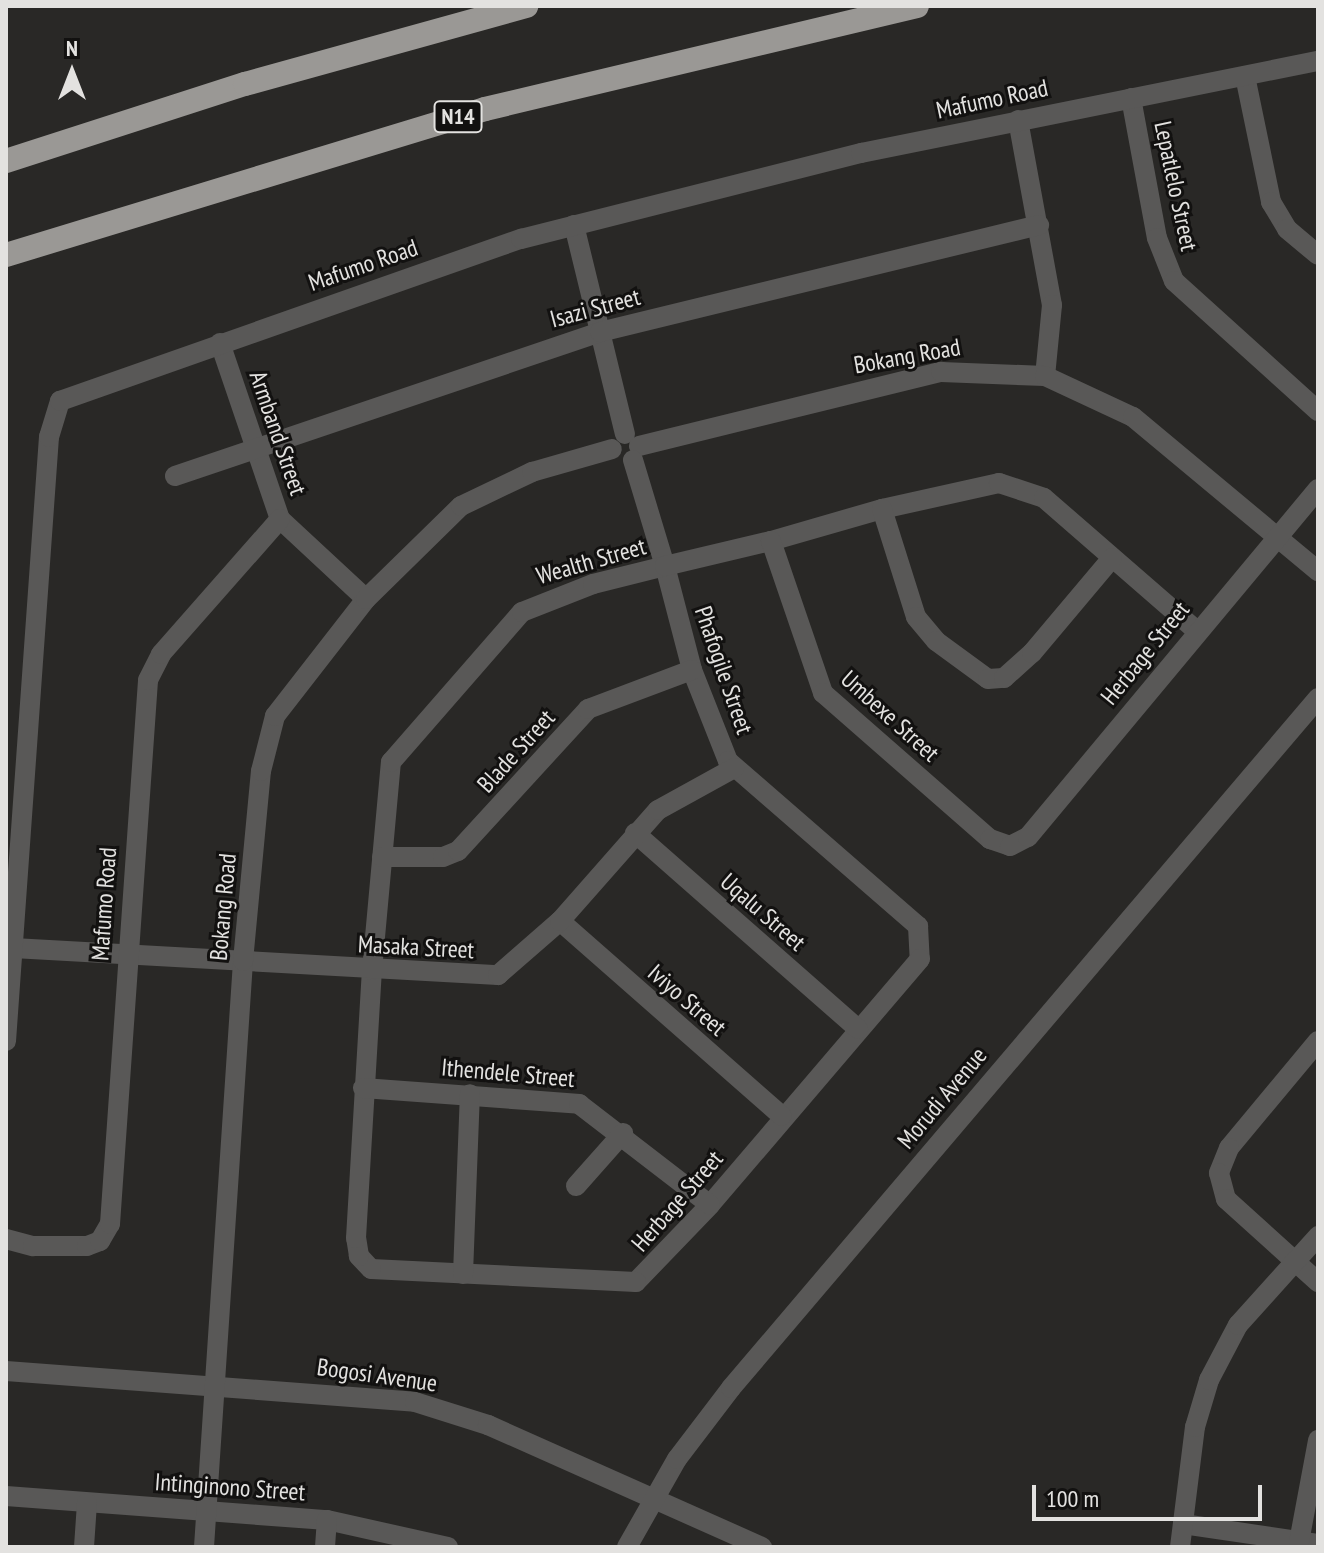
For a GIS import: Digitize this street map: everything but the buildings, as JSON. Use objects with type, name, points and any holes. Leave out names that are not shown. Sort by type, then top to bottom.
[{"type":"highway","points":[[6,161],[245,84],[526,6]]},
{"type":"highway","name":"N14","points":[[6,255],[485,109],[917,6]]},
{"type":"street","name":"Mafumo Road","points":[[6,1041],[54,413],[69,396],[574,225],[1018,120],[1318,61]]},
{"type":"street","points":[[1245,76],[1271,202],[1287,229],[1318,255]]},
{"type":"street","name":"Lepatlelo Street","points":[[1131,98],[1157,238],[1174,281],[1318,411]]},
{"type":"street","points":[[1018,120],[1053,312],[1045,376]]},
{"type":"street","name":"Phafogile Street","points":[[574,225],[628,447],[665,566],[692,670],[734,768],[918,926],[920,959]]},
{"type":"street","name":"Isazi Street","points":[[175,476],[600,332],[1039,225]]},
{"type":"street","name":"Armband Street","points":[[220,343],[280,519],[366,599]]},
{"type":"street","name":"Bokang Road","points":[[204,1547],[243,961],[261,771],[275,716],[366,599],[461,506],[532,472],[929,374],[982,370],[1045,376],[1133,417],[1318,571]]},
{"type":"street","name":"Wealth Street","points":[[382,1271],[366,1267],[356,1245],[372,970],[395,753],[513,619],[535,604],[665,566],[771,541],[882,509],[983,485],[1010,484],[1044,498],[1196,630]]},
{"type":"street","name":"Herbage Street","points":[[1010,846],[1028,837],[1196,630],[1318,489]]},
{"type":"street","points":[[882,509],[916,617],[936,641],[988,679],[1004,678],[1032,653],[1112,558]]},
{"type":"street","name":"Mafumo Road","points":[[6,1239],[33,1246],[87,1246],[100,1241],[110,1224],[126,954],[148,680],[161,654],[280,519]]},
{"type":"street","name":"Umbexe Street","points":[[771,541],[823,693],[990,839],[1010,846]]},
{"type":"street","name":"Blade Street","points":[[382,857],[443,857],[458,851],[588,709],[692,670]]},
{"type":"street","name":"Morudi Avenue","points":[[627,1547],[652,1498],[740,1376],[1318,698]]},
{"type":"street","name":"Masaka Street","points":[[13,948],[498,975],[526,956],[560,921],[658,810],[734,768]]},
{"type":"street","name":"Uqalu Street","points":[[635,833],[858,1029]]},
{"type":"street","name":"Iviyo Street","points":[[560,921],[782,1116]]},
{"type":"street","name":"Herbage Street","points":[[382,1271],[636,1282],[710,1205],[782,1116],[920,959]]},
{"type":"street","points":[[1318,1041],[1229,1148],[1219,1173],[1226,1199],[1318,1282]]},
{"type":"street","name":"Ithendele Street","points":[[363,1088],[579,1104],[623,1133],[710,1205]]},
{"type":"street","points":[[463,1274],[470,1094]]},
{"type":"street","points":[[576,1186],[623,1133]]},
{"type":"street","points":[[1180,1547],[1195,1427],[1209,1380],[1238,1325],[1318,1236]]},
{"type":"street","name":"Bogosi Avenue","points":[[6,1371],[362,1395],[440,1409],[762,1547]]},
{"type":"street","points":[[1183,1524],[1309,1543],[1318,1440]]},
{"type":"street","name":"Intinginono Street","points":[[6,1496],[327,1520],[448,1547]]},
{"type":"street","points":[[84,1547],[87,1503]]},
{"type":"street","points":[[325,1547],[327,1520]]}]
